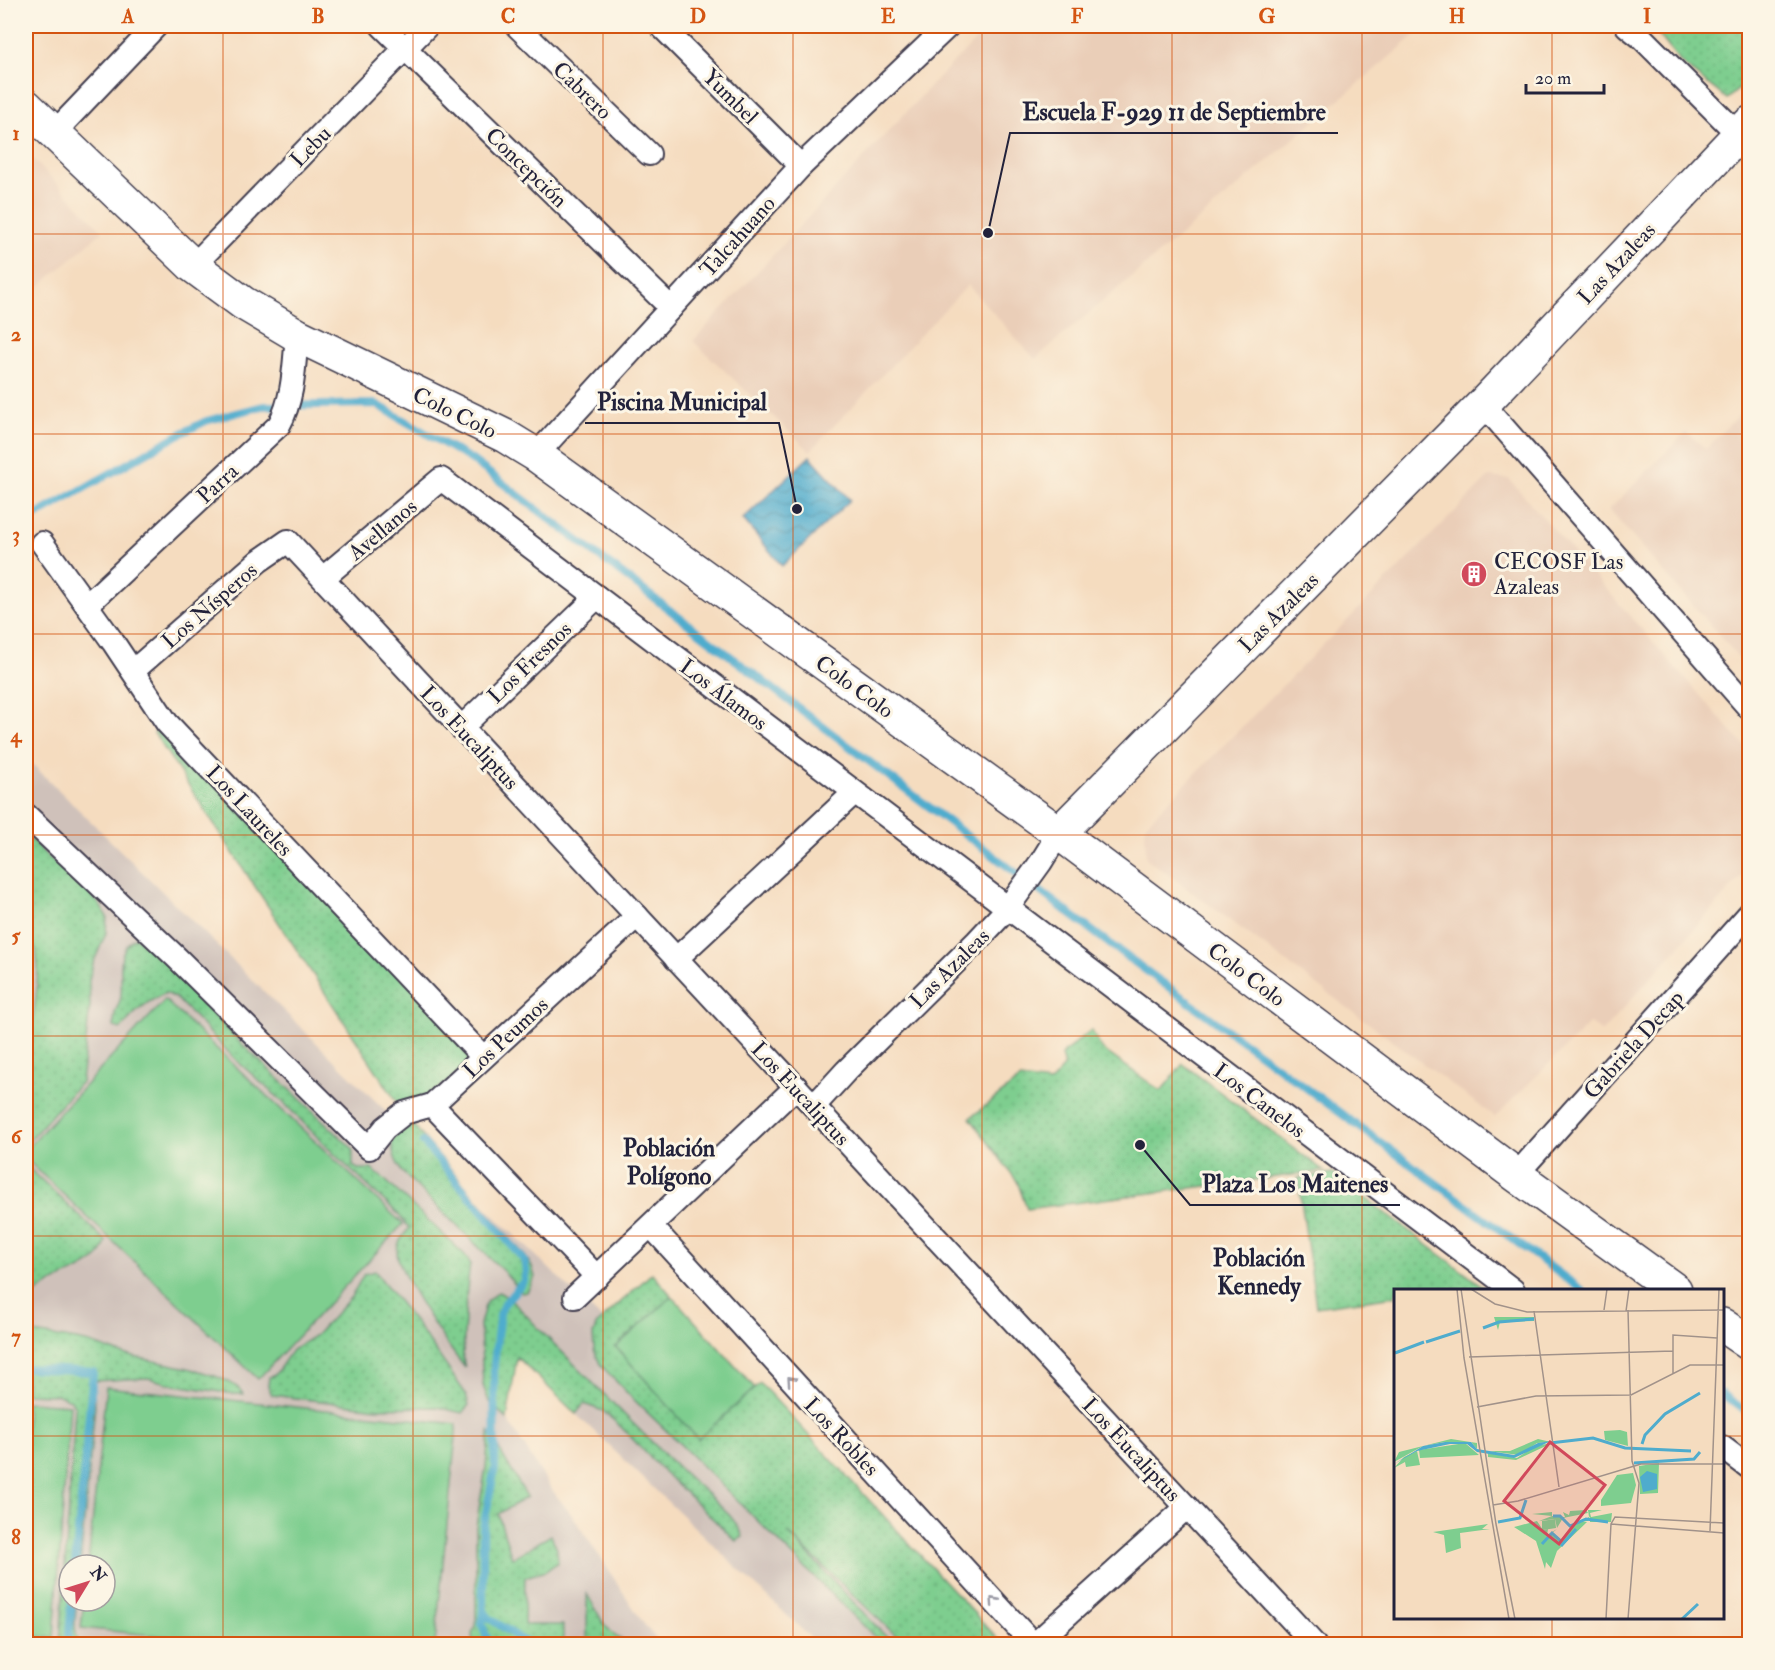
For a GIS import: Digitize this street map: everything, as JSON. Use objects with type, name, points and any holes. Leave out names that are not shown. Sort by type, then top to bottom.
[{"type":"main road","name":"Colo Colo","points":[[26,106],[193,266],[243,303],[297,335],[505,436],[536,455],[1059,833],[1516,1175],[1674,1289]]},
{"type":"main road","name":"Las Azaleas","points":[[1059,833],[1745,135]]},
{"type":"main road","points":[[1724,1326],[1749,1344]]},
{"type":"street","points":[[54,133],[156,26]]},
{"type":"street","name":"Concepción","points":[[382,26],[671,308]]},
{"type":"street","name":"Lebu","points":[[193,266],[427,26]]},
{"type":"street","name":"Cabrero","points":[[517,26],[649,154]]},
{"type":"street","name":"Yumbel","points":[[661,26],[801,166]]},
{"type":"street","name":"Talcahuano","points":[[536,455],[801,166],[948,26]]},
{"type":"street","points":[[1627,26],[1745,135]]},
{"type":"street","name":"Parra","points":[[87,605],[279,425],[287,405],[297,335]]},
{"type":"street","points":[[1483,404],[1749,709]]},
{"type":"street","name":"Avellanos","points":[[323,578],[441,479]]},
{"type":"street","name":"Los Álamos","points":[[441,479],[854,793],[1012,903]]},
{"type":"street","name":"Los Eucaliptus","points":[[288,541],[1314,1644]]},
{"type":"street","name":"Los Nísperos","points":[[133,671],[260,561],[288,541]]},
{"type":"street","name":"Los Laureles","points":[[42,543],[167,723],[483,1057]]},
{"type":"street","name":"Los Fresnos","points":[[462,728],[597,597]]},
{"type":"street","points":[[676,959],[854,793]]},
{"type":"street","name":"Los Peumos","points":[[26,815],[177,958],[369,1148],[385,1128],[404,1113],[432,1104],[637,916]]},
{"type":"street","name":"Las Azaleas","points":[[813,1106],[1012,903],[1059,833]]},
{"type":"street","name":"Los Canelos","points":[[1012,903],[1512,1289]]},
{"type":"street","name":"Gabriela Decap","points":[[1516,1175],[1749,913]]},
{"type":"street","points":[[575,1297],[796,1087]]},
{"type":"street","points":[[432,1104],[597,1277]]},
{"type":"street","name":"Los Robles","points":[[651,1226],[1034,1644]]},
{"type":"street","points":[[1724,1449],[1749,1468]]},
{"type":"street","points":[[1034,1644],[1187,1507]]},
{"type":"shaded area","points":[[990,26],[1426,26],[1035,359],[968,285],[810,451],[693,341],[938,78]]},
{"type":"shaded area","points":[[26,152],[103,231],[26,298]]},
{"type":"shaded area","points":[[1749,404],[1749,669],[1609,510],[1686,432],[1706,449]]},
{"type":"shaded area","points":[[1489,477],[1509,479],[1750,752],[1749,872],[1740,878],[1602,1032],[1590,1023],[1495,1117],[1146,858],[1145,825]]},
{"type":"shaded area","points":[[26,758],[395,1120],[939,1644],[817,1644],[516,1357],[507,1419],[552,1490],[574,1518],[644,1624],[660,1644],[26,1644]]},
{"type":"green space","points":[[1652,26],[1740,26],[1749,35],[1749,80],[1727,99],[1681,63]]},
{"type":"green space","points":[[167,723],[483,1057],[404,1113],[154,733]]},
{"type":"green space","points":[[26,834],[46,855],[82,884],[107,917],[106,933],[89,980],[90,1006],[81,1082],[26,1144],[26,1078],[38,967],[36,950],[26,936]]},
{"type":"green space","points":[[136,937],[155,952],[239,1041],[353,1149],[353,1166],[358,1169],[371,1169],[383,1178],[465,1255],[470,1263],[463,1357],[465,1368],[425,1311],[400,1263],[398,1245],[409,1228],[397,1213],[282,1101],[237,1061],[176,998],[166,993],[141,1008],[121,1029],[114,1027],[115,1013],[121,997],[122,955],[129,942]]},
{"type":"green space","points":[[165,1000],[403,1224],[258,1379],[26,1159],[26,1149]]},
{"type":"green space","points":[[1091,1030],[1102,1049],[1161,1091],[1183,1064],[1324,1171],[1027,1209],[1017,1181],[970,1118],[1020,1079],[1050,1083],[1064,1067],[1061,1055]]},
{"type":"green space","points":[[412,1124],[526,1257],[535,1277],[527,1292],[522,1293],[507,1275],[401,1171],[394,1156],[392,1144],[398,1134]]},
{"type":"green space","points":[[26,1165],[106,1241],[103,1250],[91,1263],[26,1299]]},
{"type":"green space","points":[[1332,1173],[1487,1289],[1394,1289],[1394,1296],[1316,1307],[1298,1178]]},
{"type":"green space","points":[[375,1271],[466,1394],[469,1405],[462,1413],[437,1407],[376,1408],[272,1395],[268,1386],[269,1377],[275,1375],[292,1350],[316,1335],[351,1297],[364,1274]]},
{"type":"green space","points":[[652,1273],[672,1296],[616,1347],[698,1438],[760,1383],[1003,1644],[905,1644],[788,1533],[893,1644],[882,1644],[630,1396],[600,1364],[594,1350],[593,1335],[596,1325]]},
{"type":"green space","points":[[498,1292],[516,1305],[649,1440],[718,1503],[733,1520],[743,1537],[736,1541],[603,1411],[584,1404],[576,1414],[517,1357],[507,1419],[489,1402],[483,1385],[480,1324],[486,1302]]},
{"type":"green space","points":[[672,1296],[755,1388],[698,1439],[616,1347]]},
{"type":"green space","points":[[26,1332],[90,1343],[125,1355],[209,1374],[236,1386],[243,1394],[175,1385],[148,1378],[93,1381],[95,1405],[81,1553],[66,1553],[75,1408],[71,1400],[58,1395],[26,1394]]},
{"type":"green space","points":[[106,1387],[457,1424],[435,1644],[241,1644],[81,1628],[83,1613],[117,1613],[117,1553],[89,1553]]},
{"type":"green space","points":[[26,1402],[70,1405],[60,1553],[57,1553],[54,1638],[26,1636]]},
{"type":"green space","points":[[489,1432],[527,1497],[498,1514],[512,1558],[551,1535],[557,1549],[558,1562],[546,1571],[525,1577],[524,1625],[563,1625],[563,1644],[473,1644],[472,1633],[476,1626],[476,1526],[486,1467]]},
{"type":"green space","points":[[587,1594],[604,1624],[615,1636],[629,1644],[587,1644]]},
{"type":"green space","points":[[62,1613],[76,1613],[75,1628],[79,1644],[43,1644],[60,1643]]},
{"type":"water","points":[[810,456],[850,500],[782,566],[743,519]]},
{"type":"waterway","points":[[26,521],[206,421],[263,406],[376,404],[472,460],[1107,942],[1581,1289]]},
{"type":"waterway","points":[[423,1142],[524,1260],[526,1271],[524,1281],[504,1304],[498,1328],[494,1365],[495,1468],[483,1529],[483,1610],[489,1618],[528,1644]]},
{"type":"waterway","points":[[26,1368],[93,1372],[76,1553]]},
{"type":"waterway","points":[[1724,1395],[1750,1414]]},
{"type":"waterway","points":[[483,1610],[482,1624],[489,1644]]},
{"type":"waterway","points":[[68,1644],[71,1613]]},
{"type":"place","name":"Escuela F-929 11 de Septiembre","points":[[988,233]]},
{"type":"place","name":"Piscina Municipal","points":[[797,509]]},
{"type":"place","name":"CECOSF Las Azaleas","points":[[1474,574]]},
{"type":"place","name":"Plaza Los Maitenes","points":[[1140,1145]]},
{"type":"district","name":"Población Polígono","points":[[669,1162]]},
{"type":"district","name":"Población Kennedy","points":[[1259,1272]]}]
